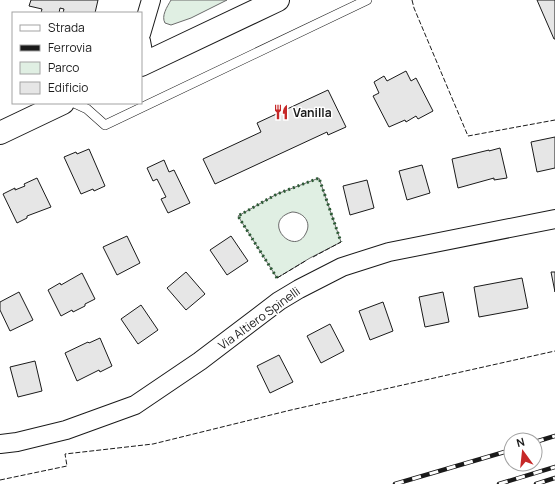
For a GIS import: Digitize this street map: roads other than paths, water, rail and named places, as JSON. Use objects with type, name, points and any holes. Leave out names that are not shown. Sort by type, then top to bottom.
[{"type":"street","points":[[142,31],[151,0]]},
{"type":"street","points":[[142,52],[143,64],[278,0]]},
{"type":"street","points":[[0,133],[61,104]]},
{"type":"street","name":"Via Altiero Spinelli","points":[[0,444],[18,442],[66,430],[135,404],[200,361],[279,302],[322,276],[342,267],[389,252],[555,219]]},
{"type":"lane","points":[[76,104],[87,109],[105,125],[367,0]]},
{"type":"railway","points":[[543,440],[555,436]]},
{"type":"railway","points":[[395,484],[503,452]]},
{"type":"railway","points":[[499,484],[555,467]]},
{"type":"railway","points":[[536,484],[555,478]]},
{"type":"place","name":"Vanilla","points":[[281,112]]}]
